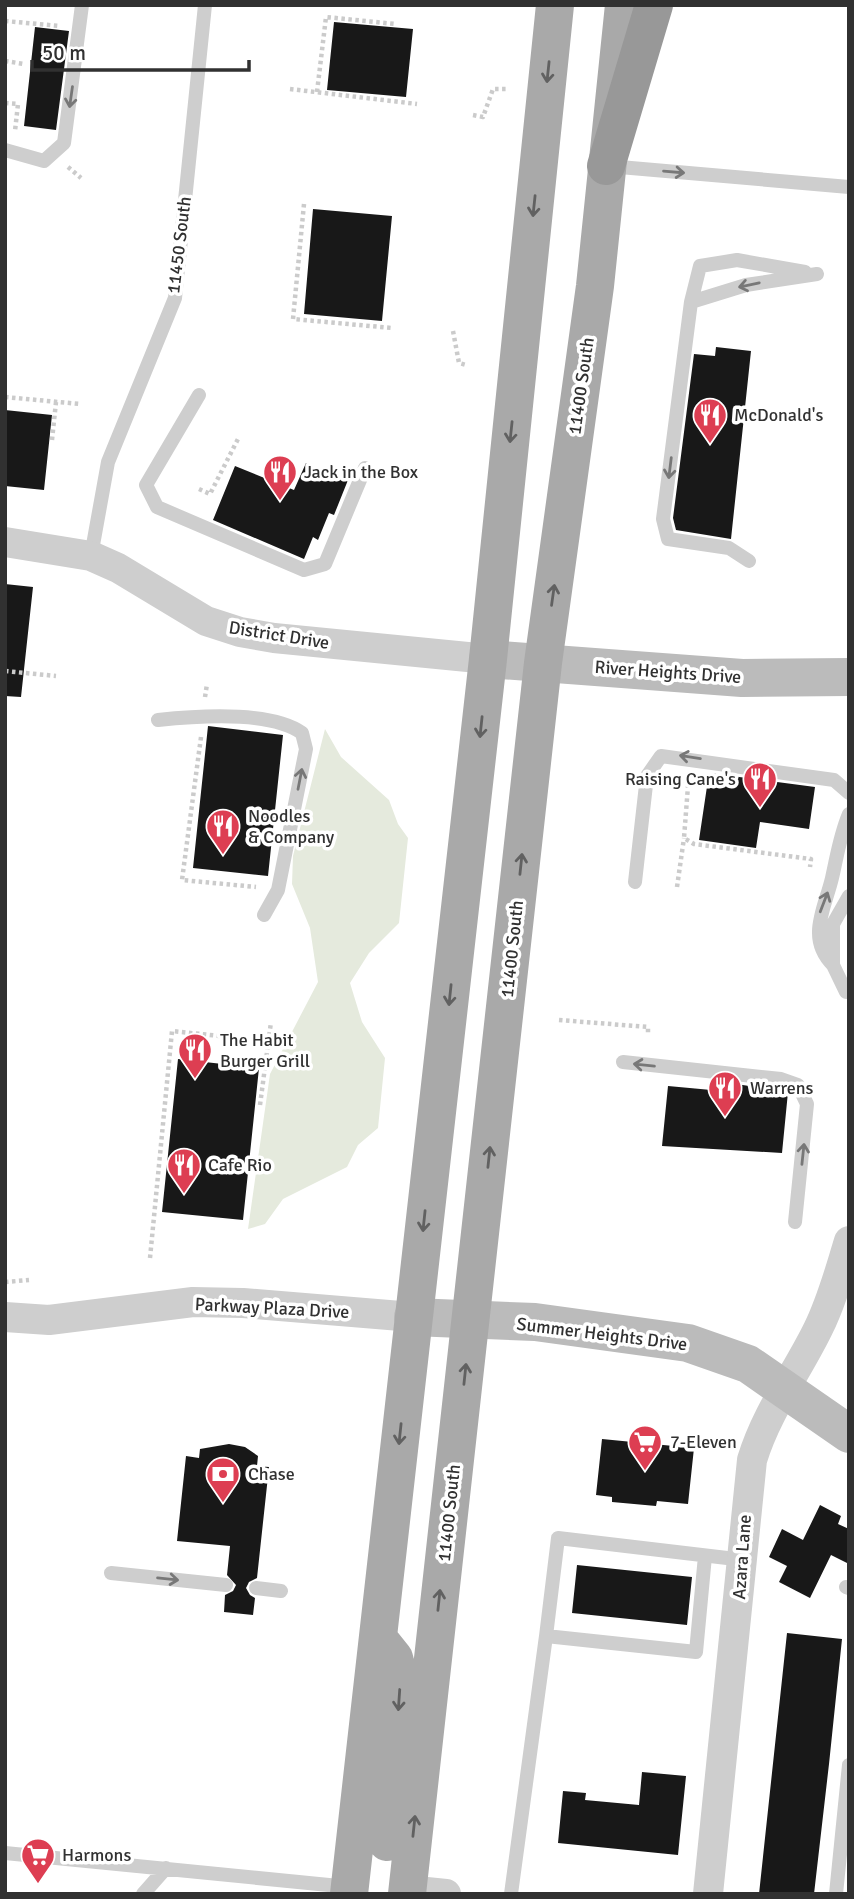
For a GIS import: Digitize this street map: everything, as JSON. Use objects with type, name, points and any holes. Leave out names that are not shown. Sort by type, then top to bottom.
[{"type":"highway","points":[[606,166],[654,5]]},
{"type":"main road","points":[[355,1891],[378,1638],[488,659],[555,5]]},
{"type":"main road","name":"11400 South","points":[[407,1892],[543,663],[595,286],[624,5]]},
{"type":"main road","points":[[378,1638],[394,1658],[400,1681],[386,1876],[391,1885],[407,1892]]},
{"type":"street","name":"District Drive","points":[[5,542],[91,556],[118,568],[206,621],[240,632],[488,659]]},
{"type":"street","name":"River Heights Drive","points":[[488,659],[742,678],[849,677]]},
{"type":"street","name":"Azara Lane","points":[[708,1894],[744,1560],[752,1460],[765,1424],[782,1390],[818,1330],[849,1241]]},
{"type":"street","name":"Parkway Plaza Drive","points":[[5,1317],[49,1320],[193,1302],[243,1303],[413,1317]]},
{"type":"street","name":"Summer Heights Drive","points":[[413,1317],[471,1322],[535,1322],[688,1343],[748,1364],[849,1434]]},
{"type":"street","points":[[407,1892],[446,1894]]},
{"type":"lane","points":[[5,150],[44,161],[64,143],[82,5]]},
{"type":"lane","name":"11450 South","points":[[91,556],[108,462],[175,298],[205,5]]},
{"type":"lane","points":[[606,166],[849,187]]},
{"type":"lane","points":[[691,302],[747,285],[817,274],[737,260],[700,265],[691,302],[663,519],[668,539],[729,548],[749,561]]},
{"type":"lane","points":[[198,395],[146,485],[157,507],[304,570],[325,564],[365,468]]},
{"type":"lane","points":[[158,720],[203,716],[278,723],[294,727],[303,733],[306,741],[278,890],[264,915]]},
{"type":"lane","points":[[635,882],[647,776],[661,755],[834,780],[849,793]]},
{"type":"lane","points":[[846,992],[833,965],[823,955],[819,940],[819,917],[849,814]]},
{"type":"lane","points":[[833,965],[833,924],[849,896]]},
{"type":"lane","points":[[623,1062],[781,1079],[798,1085],[807,1104],[795,1222]]},
{"type":"lane","points":[[511,1894],[558,1538],[744,1560]]},
{"type":"lane","points":[[546,1636],[696,1652],[705,1556]]},
{"type":"lane","points":[[111,1573],[226,1585]]},
{"type":"lane","points":[[256,1588],[281,1591]]},
{"type":"lane","points":[[836,1894],[846,1823],[849,1765]]},
{"type":"lane","points":[[5,1853],[299,1879],[355,1891]]},
{"type":"lane","points":[[143,1894],[166,1868]]},
{"type":"path","points":[[317,92],[326,17],[394,24]]},
{"type":"path","points":[[5,21],[71,28]]},
{"type":"path","points":[[5,61],[24,64]]},
{"type":"path","points":[[290,89],[417,104]]},
{"type":"path","points":[[473,115],[483,117],[493,89],[506,89]]},
{"type":"path","points":[[5,103],[18,104],[15,132],[28,133]]},
{"type":"path","points":[[63,163],[81,178]]},
{"type":"path","points":[[304,204],[293,319],[392,328]]},
{"type":"path","points":[[453,331],[459,363],[466,365]]},
{"type":"path","points":[[5,397],[80,404]]},
{"type":"path","points":[[52,440],[56,402]]},
{"type":"path","points":[[199,489],[210,495],[239,437]]},
{"type":"path","points":[[5,671],[56,676]]},
{"type":"path","points":[[207,684],[183,880],[261,887]]},
{"type":"path","points":[[677,779],[688,786],[677,887]]},
{"type":"path","points":[[684,838],[694,844],[811,859],[810,872]]},
{"type":"path","points":[[559,1020],[648,1027],[648,1035]]},
{"type":"path","points":[[260,1105],[271,1023]]},
{"type":"path","points":[[150,1258],[173,1031],[268,1041]]},
{"type":"path","points":[[5,1282],[29,1280]]},
{"type":"shaded area","points":[[325,729],[341,757],[389,800],[398,824],[408,838],[399,923],[369,953],[350,983],[362,1022],[385,1058],[378,1128],[358,1145],[347,1167],[283,1199],[265,1224],[248,1229],[270,1074],[318,982],[310,928],[292,884],[293,856]]},
{"type":"building","points":[[334,22],[413,29],[406,97],[327,90]]},
{"type":"building","points":[[35,27],[69,31],[56,130],[24,126]]},
{"type":"building","points":[[313,209],[392,216],[382,321],[304,314]]},
{"type":"building","name":"McDonald's","points":[[716,347],[751,351],[731,539],[676,530],[673,518],[694,354],[715,356]]},
{"type":"building","points":[[5,410],[52,415],[44,490],[5,486]]},
{"type":"building","name":"Jack in the Box","points":[[306,463],[348,480],[334,515],[329,513],[318,540],[313,537],[304,559],[213,520],[235,466],[294,490]]},
{"type":"building","points":[[5,584],[33,587],[21,697],[5,696]]},
{"type":"building","points":[[208,726],[283,735],[268,876],[193,868]]},
{"type":"building","name":"Raising Cane's","points":[[709,773],[815,787],[809,829],[760,822],[756,848],[699,840]]},
{"type":"building","points":[[178,1059],[259,1068],[243,1220],[162,1212]]},
{"type":"building","name":"Warrens","points":[[723,1082],[788,1092],[782,1153],[662,1146],[668,1086],[722,1091]]},
{"type":"building","name":"7-Eleven","points":[[602,1439],[694,1448],[688,1504],[657,1501],[656,1506],[612,1502],[612,1497],[596,1495]]},
{"type":"building","name":"Chase","points":[[229,1444],[245,1447],[258,1456],[257,1466],[269,1467],[257,1578],[249,1582],[246,1588],[255,1598],[253,1615],[224,1612],[225,1595],[233,1591],[236,1585],[227,1575],[230,1546],[177,1541],[186,1456],[199,1458],[200,1449]]},
{"type":"building","points":[[820,1505],[841,1516],[838,1524],[849,1529],[849,1564],[831,1555],[810,1598],[779,1582],[787,1566],[769,1557],[782,1529],[803,1540]]},
{"type":"building","points":[[577,1565],[692,1577],[687,1625],[572,1613]]},
{"type":"building","points":[[787,1633],[842,1639],[829,1764],[814,1894],[759,1894]]},
{"type":"building","points":[[642,1772],[686,1776],[678,1855],[558,1843],[563,1791],[586,1793],[585,1800],[639,1805]]},
{"type":"place","name":"McDonald's","points":[[710,445]]},
{"type":"place","name":"Jack in the Box","points":[[280,502]]},
{"type":"place","name":"Raising Cane's","points":[[760,809]]},
{"type":"place","name":"Noodles & Company","points":[[223,856]]},
{"type":"place","name":"The Habit Burger Grill","points":[[195,1080]]},
{"type":"place","name":"Warrens","points":[[725,1118]]},
{"type":"place","name":"Cafe Rio","points":[[184,1195]]},
{"type":"place","name":"7-Eleven","points":[[645,1472]]},
{"type":"place","name":"Chase","points":[[223,1504]]},
{"type":"place","name":"Harmons","points":[[38,1885]]}]
